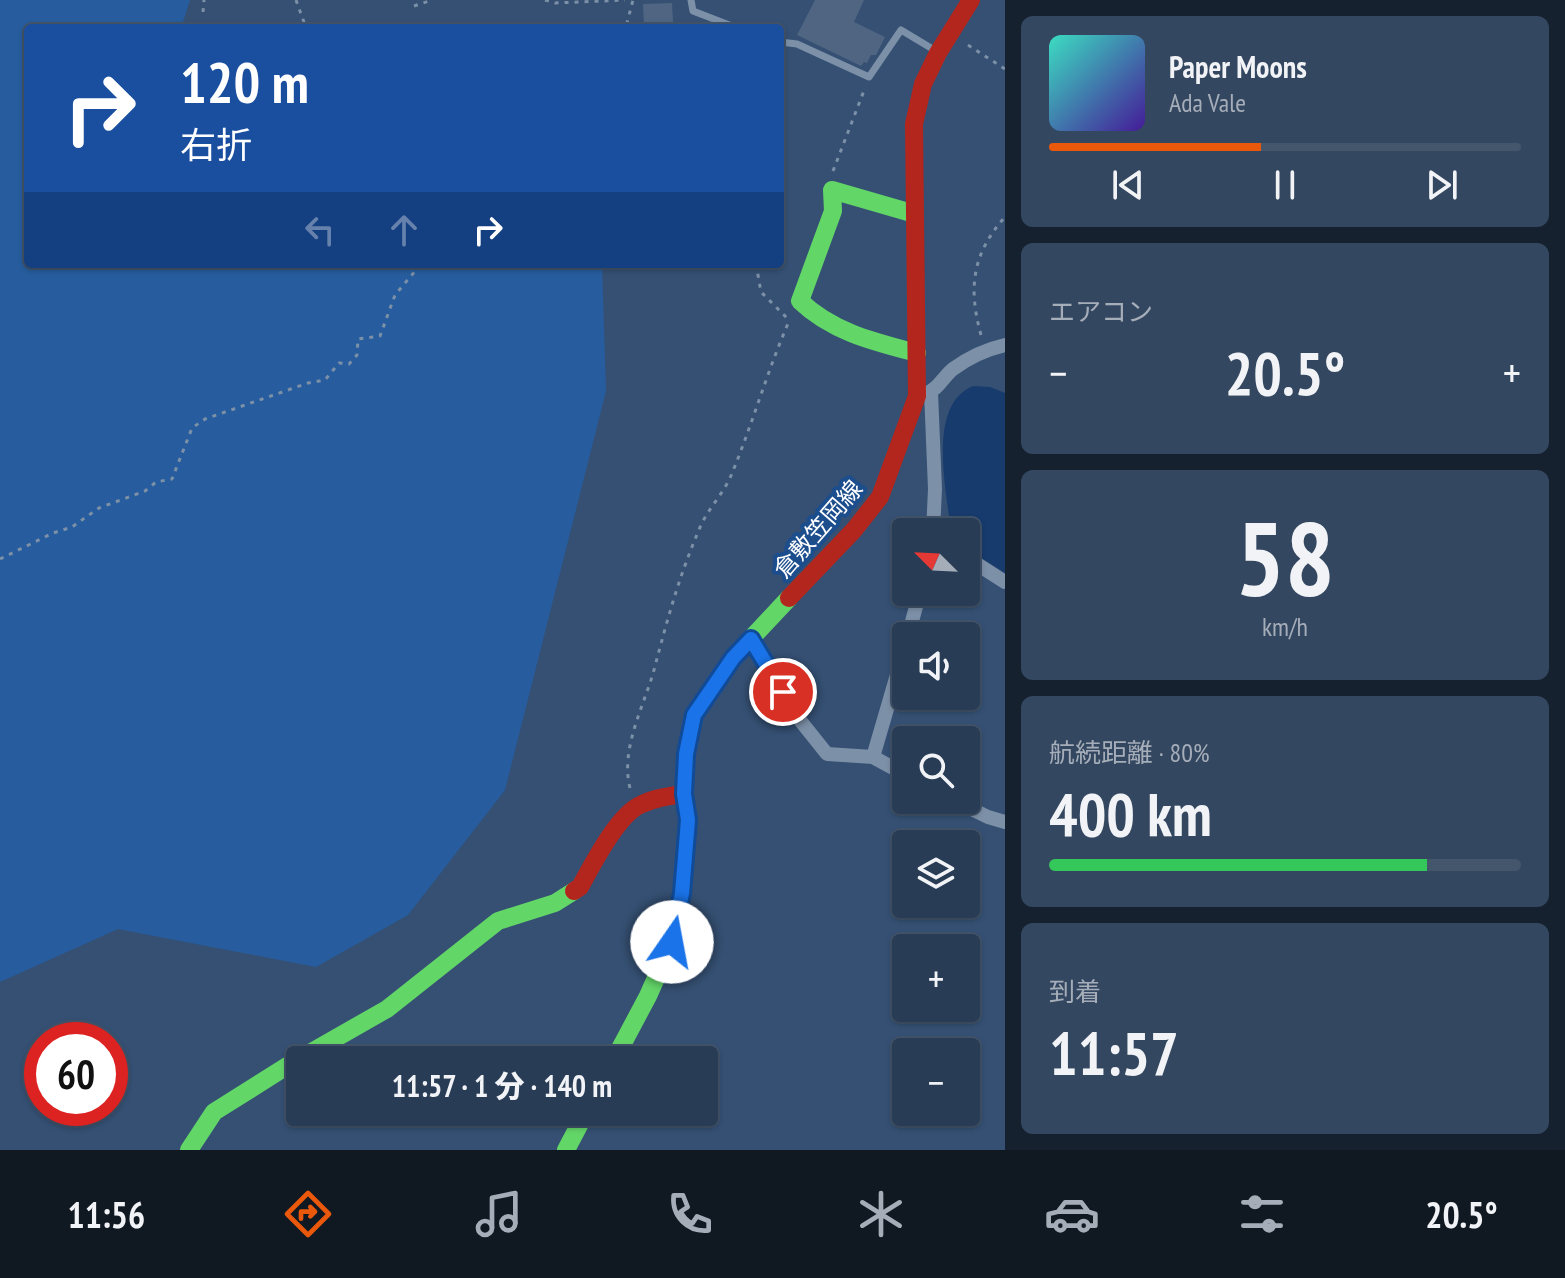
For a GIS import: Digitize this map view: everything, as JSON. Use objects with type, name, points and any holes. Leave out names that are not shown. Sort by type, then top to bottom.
[{"type":"main road","name":"倉敷笠岡線","points":[[621,1046],[672,942],[682,893],[688,820],[684,794],[686,754],[694,715],[733,658],[854,530],[880,497],[924,394],[917,353],[914,124],[923,84],[971,0]]},
{"type":"main road","points":[[915,214],[832,190],[833,211],[800,301],[808,310],[863,339],[917,353]]},
{"type":"main road","points":[[189,1150],[214,1112],[387,1009],[498,921],[534,907],[555,903],[580,887],[610,835],[637,806],[684,794]]},
{"type":"main road","points":[[566,1150],[579,1126]]},
{"type":"street","points":[[934,518],[935,489],[924,394],[951,370],[985,351],[1005,345]]},
{"type":"street","points":[[980,566],[1005,582]]},
{"type":"street","points":[[751,639],[799,719],[827,754],[873,757],[892,767]]},
{"type":"street","points":[[873,757],[892,692]]},
{"type":"street","points":[[980,813],[1005,822]]},
{"type":"lane","points":[[691,0],[693,11],[727,24]]},
{"type":"lane","points":[[784,42],[797,44],[869,77],[901,30],[938,53]]},
{"type":"path","points":[[203,12],[204,0]]},
{"type":"path","points":[[296,0],[305,24]]},
{"type":"path","points":[[414,6],[432,0]]},
{"type":"path","points":[[545,0],[555,3],[625,0]]},
{"type":"path","points":[[625,24],[633,0]]},
{"type":"path","points":[[950,33],[1005,69]]},
{"type":"path","points":[[832,190],[831,177],[869,77]]},
{"type":"path","points":[[985,351],[976,317],[975,271],[986,238],[1005,217]]},
{"type":"path","points":[[0,559],[72,527],[99,508],[145,491],[156,482],[172,479],[192,428],[205,419],[308,383],[325,380],[339,363],[349,364],[357,355],[358,339],[380,336],[395,295],[418,268]]},
{"type":"path","points":[[757,268],[761,292],[789,320]]},
{"type":"path","points":[[637,806],[628,776],[635,724],[680,571],[703,521],[730,478],[789,320],[800,301]]},
{"type":"shaded area","points":[[0,0],[190,0],[182,24],[24,24],[24,268],[602,268],[606,391],[505,790],[408,915],[316,967],[118,929],[0,982]]},
{"type":"shaded area","points":[[973,386],[990,387],[1005,393],[1005,573],[980,557],[980,518],[949,518],[944,473],[944,430],[949,411],[958,396]]},
{"type":"building","points":[[815,0],[864,0],[854,22],[885,37],[876,55],[871,55],[867,63],[861,66],[797,35]]},
{"type":"building","points":[[672,3],[673,22],[644,24],[643,4]]},
{"type":"traffic: fast","points":[[915,214],[832,190],[833,211],[800,301],[812,312],[840,328],[917,353]]},
{"type":"traffic: fast","points":[[621,1046],[672,942],[682,893],[688,820],[684,794],[686,754],[694,715],[733,658],[789,598]]},
{"type":"traffic: fast","points":[[189,1150],[214,1112],[387,1009],[498,921],[555,903],[574,891]]},
{"type":"traffic: fast","points":[[566,1150],[579,1126]]},
{"type":"traffic: jam","points":[[789,598],[854,530],[880,497],[917,396],[914,124],[923,84],[971,0]]},
{"type":"traffic: jam","points":[[574,891],[580,887],[614,830],[631,811],[651,801],[684,794]]},
{"type":"route","points":[[672,942],[682,893],[688,820],[684,794],[686,754],[694,715],[733,658],[751,639],[783,692]]}]
